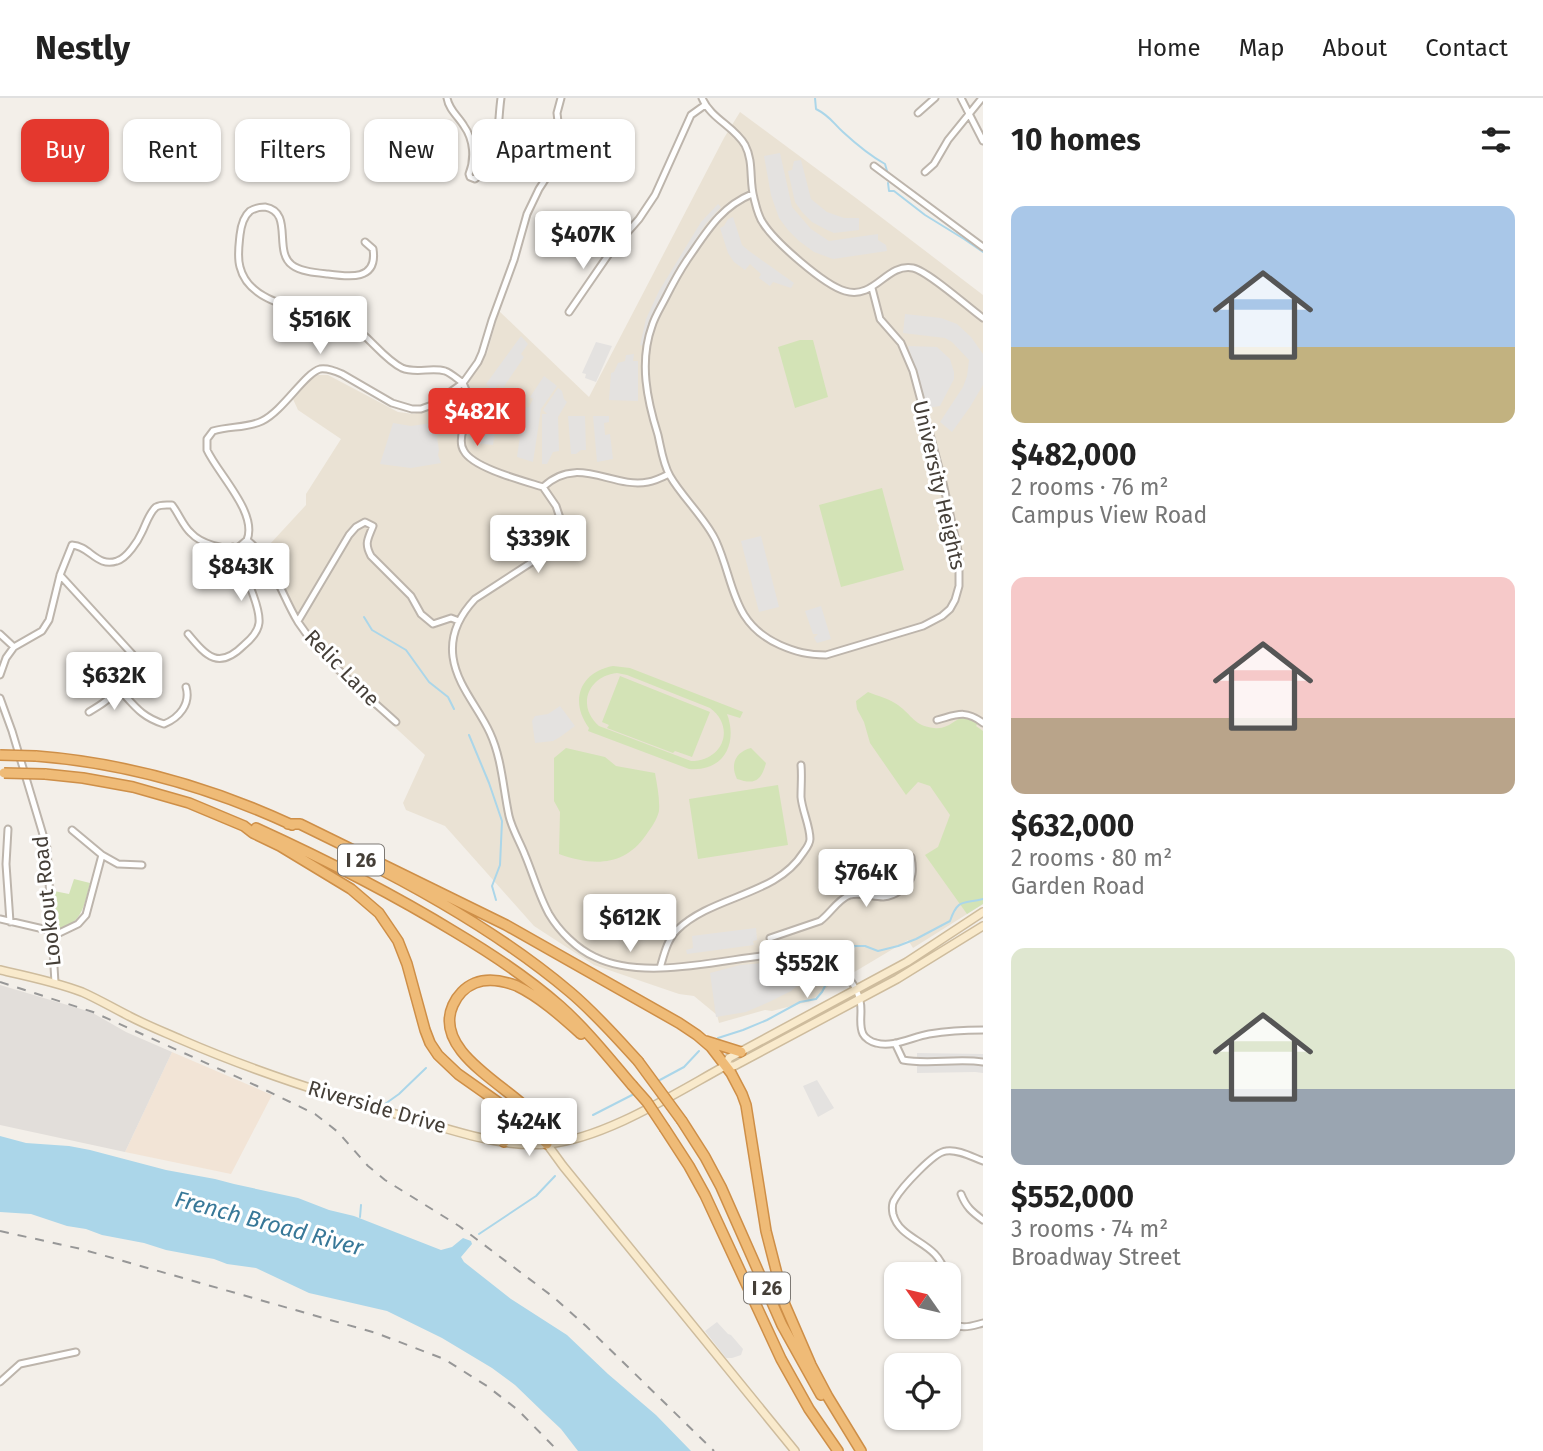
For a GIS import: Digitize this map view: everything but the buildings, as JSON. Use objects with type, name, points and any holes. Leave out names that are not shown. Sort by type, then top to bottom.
[{"type":"highway","name":"I 26","points":[[0,755],[87,761],[128,768],[222,796],[288,824],[408,884],[475,924],[572,994],[638,1061],[682,1121],[721,1187],[796,1352],[834,1417],[860,1451]]},
{"type":"highway","name":"I 26","points":[[2,773],[45,774],[93,780],[161,794],[255,828],[412,906],[477,945],[561,1007],[647,1102],[689,1166],[790,1377],[838,1451]]},
{"type":"highway","points":[[288,824],[300,824],[552,950],[703,1040],[718,1056],[735,1080],[746,1105],[766,1231],[785,1305],[811,1365],[860,1451]]},
{"type":"highway","points":[[244,826],[351,889],[379,913],[398,941],[425,1030],[438,1055],[451,1069],[512,1112],[547,1144]]},
{"type":"highway","points":[[547,1144],[544,1130],[532,1113],[466,1057],[455,1044],[449,1022],[454,1003],[465,989],[479,982],[507,983],[538,1000],[597,1045]]},
{"type":"highway","points":[[703,1040],[741,1052]]},
{"type":"highway","points":[[504,1142],[516,1130],[512,1112]]},
{"type":"main road","points":[[983,912],[907,962],[729,1058],[725,1066],[734,1066],[897,979],[983,926]]},
{"type":"main road","name":"Riverside Drive","points":[[0,970],[85,993],[142,1022],[260,1071],[352,1102],[504,1142],[547,1144],[601,1130],[725,1066]]},
{"type":"main road","points":[[547,1144],[795,1451]]},
{"type":"street","points":[[447,98],[449,106],[471,137],[473,163],[468,174],[475,179],[492,157],[501,98]]},
{"type":"street","points":[[0,675],[13,647],[41,632],[49,620],[60,575],[72,545],[80,546],[105,563],[119,561],[141,534],[151,513],[158,506],[173,505],[193,536],[207,543],[238,547],[247,540],[250,528],[246,514],[207,450],[207,439],[213,431],[255,424],[263,420],[282,407],[311,375],[322,369],[342,374],[392,403],[412,409],[432,405],[463,383],[482,353],[527,214],[552,169],[559,139],[557,113],[561,98]]},
{"type":"street","points":[[702,98],[714,116],[743,142],[750,160],[752,194],[761,220],[794,257],[846,292],[860,292],[872,288],[888,275],[902,269],[914,268],[929,276],[983,318]]},
{"type":"street","points":[[918,113],[935,98]]},
{"type":"street","points":[[961,98],[983,141]]},
{"type":"street","points":[[925,172],[934,164],[942,149],[982,98]]},
{"type":"street","points":[[569,312],[611,251],[639,219],[654,195],[691,115],[705,105]]},
{"type":"street","points":[[874,166],[983,247]]},
{"type":"street","name":"University Heights","points":[[752,194],[730,206],[710,225],[679,273],[652,324],[646,347],[645,382],[669,474],[715,540],[731,589],[743,615],[756,631],[772,642],[809,655],[826,654],[921,627],[950,609],[956,600],[959,586],[959,555],[913,372],[901,343],[880,319],[872,288]]},
{"type":"street","points":[[365,242],[373,249],[374,260],[368,270],[359,276],[324,274],[297,268],[284,254],[282,222],[277,213],[268,208],[257,208],[244,219],[238,260],[246,280],[267,298],[285,306],[348,323],[406,369],[444,371],[463,383],[470,412],[462,447],[468,457],[473,462],[543,487],[556,506],[560,518],[558,535],[549,551],[475,599],[459,621],[453,646],[455,667],[460,680],[490,732],[498,753],[510,820],[549,915],[580,948],[595,957],[637,968],[660,968],[775,954],[803,953],[823,959],[835,966],[856,990],[860,999],[864,1036],[876,1043],[895,1043],[952,1031],[983,1030]]},
{"type":"street","points":[[543,487],[553,478],[570,473],[594,474],[629,482],[648,482],[669,474]]},
{"type":"street","points":[[298,621],[349,535],[365,522],[373,526],[367,548],[371,556],[411,596],[421,614],[433,624],[451,618],[459,621]]},
{"type":"street","name":"Relic Lane","points":[[247,540],[258,548],[298,621],[327,659],[396,722]]},
{"type":"street","points":[[188,634],[204,654],[226,659],[249,640],[259,626],[258,609],[233,547]]},
{"type":"street","points":[[60,575],[134,656],[132,666],[118,688],[108,700],[89,712]]},
{"type":"street","points":[[0,635],[13,647]]},
{"type":"street","points":[[118,688],[143,716],[164,724],[174,720],[185,707],[188,696],[186,687]]},
{"type":"street","name":"Lookout Road","points":[[0,698],[47,848],[55,983]]},
{"type":"street","points":[[937,720],[967,714],[983,723]]},
{"type":"street","points":[[660,968],[668,941],[690,920],[783,875],[797,863],[810,839],[801,797],[801,765]]},
{"type":"street","points":[[8,829],[6,864],[10,922]]},
{"type":"street","points":[[72,830],[102,855],[118,864],[142,865]]},
{"type":"street","points":[[0,919],[52,933],[78,924],[86,915],[102,855]]},
{"type":"street","points":[[775,954],[770,938],[820,921],[850,895],[885,897],[902,889],[912,874],[911,857]]},
{"type":"street","points":[[895,1043],[903,1060],[918,1063],[973,1060],[983,1062]]},
{"type":"street","points":[[941,1262],[933,1251],[897,1224],[892,1209],[894,1200],[937,1154],[955,1152],[983,1161]]},
{"type":"street","points":[[961,1194],[972,1213],[983,1220]]},
{"type":"street","points":[[961,1327],[983,1323]]},
{"type":"street","points":[[0,1382],[20,1364],[76,1352]]},
{"type":"shaded area","points":[[740,112],[983,295],[983,904],[913,948],[908,940],[831,984],[811,1001],[719,1023],[717,1015],[694,996],[679,994],[594,965],[534,926],[445,826],[406,810],[403,803],[425,755],[322,660],[258,557],[306,505],[306,494],[341,439],[298,410],[293,399],[316,375],[328,375],[398,412],[414,414],[450,397],[467,381],[487,353],[499,311],[589,397]]},
{"type":"shaded area","points":[[780,153],[792,207],[811,229],[829,241],[878,234],[878,240],[886,245],[887,251],[833,259],[814,252],[799,241],[779,218],[771,195],[764,156]]},
{"type":"shaded area","points":[[801,160],[811,199],[827,212],[844,218],[859,218],[859,230],[834,233],[812,222],[802,212],[795,202],[788,171],[792,170],[794,161]]},
{"type":"shaded area","points":[[718,204],[721,207],[705,225],[663,293],[650,320],[644,346],[640,345],[646,319],[659,291],[701,222]]},
{"type":"shaded area","points":[[733,217],[742,245],[794,283],[791,288],[773,282],[770,286],[759,278],[761,274],[750,264],[745,270],[734,262],[728,253],[720,228]]},
{"type":"shaded area","points":[[905,314],[941,318],[957,324],[983,354],[983,385],[952,432],[940,422],[963,387],[969,360],[945,338],[903,333]]},
{"type":"shaded area","points":[[521,336],[528,344],[521,354],[524,357],[503,388],[498,385],[495,389],[494,397],[500,398],[493,445],[477,443],[480,420],[485,420],[490,387],[486,384]]},
{"type":"shaded area","points":[[596,342],[612,346],[596,382],[585,378],[586,374],[582,373]]},
{"type":"shaded area","points":[[908,346],[937,347],[950,359],[954,379],[940,406],[927,408]]},
{"type":"shaded area","points":[[634,354],[633,361],[638,361],[638,401],[609,400],[611,373],[618,363],[625,361],[626,355]]},
{"type":"shaded area","points":[[544,376],[557,386],[541,409],[533,462],[517,457],[524,408],[529,407],[533,399],[530,397]]},
{"type":"shaded area","points":[[558,388],[567,402],[558,417],[559,451],[553,452],[547,464],[542,464],[542,414],[547,414],[543,410]]},
{"type":"shaded area","points":[[568,416],[585,416],[586,450],[576,454],[571,454]]},
{"type":"shaded area","points":[[593,416],[609,416],[609,422],[604,423],[605,435],[610,434],[613,459],[597,462]]},
{"type":"shaded area","points":[[393,423],[411,426],[432,423],[436,431],[441,463],[411,468],[380,464]]},
{"type":"shaded area","points":[[761,536],[779,607],[759,612],[741,541]]},
{"type":"shaded area","points":[[821,606],[831,639],[817,643],[814,638],[818,634],[813,634],[805,611]]},
{"type":"shaded area","points":[[560,706],[575,726],[553,741],[535,743],[532,721],[535,716],[548,714]]},
{"type":"shaded area","points":[[756,928],[757,940],[753,941],[754,945],[687,954],[686,950],[693,948],[692,936]]},
{"type":"shaded area","points":[[797,960],[801,967],[816,966],[816,970],[791,991],[746,1012],[716,1017],[710,973],[740,965]]},
{"type":"shaded area","points":[[0,985],[91,1012],[126,1032],[172,1052],[125,1152],[0,1125]]},
{"type":"shaded area","points":[[172,1052],[272,1095],[231,1174],[125,1152]]},
{"type":"shaded area","points":[[917,1053],[983,1054],[983,1073],[917,1073]]},
{"type":"shaded area","points":[[817,1080],[834,1108],[818,1117],[803,1086]]},
{"type":"shaded area","points":[[717,1322],[743,1349],[741,1355],[726,1358],[705,1331]]},
{"type":"green space","points":[[800,340],[813,340],[828,397],[795,408],[778,347]]},
{"type":"green space","points":[[882,488],[904,570],[841,587],[819,505]]},
{"type":"green space","points":[[613,666],[630,668],[743,712],[740,718],[727,714],[731,735],[725,754],[711,766],[689,769],[588,731],[580,708],[581,689],[593,674]],"holes":[[[607,675],[627,675],[710,708],[718,716],[724,733],[718,749],[702,760],[691,761],[599,726],[588,710],[588,693],[592,686]]]},
{"type":"green space","points":[[620,676],[710,712],[692,757],[675,751],[673,753],[607,728],[609,725],[602,722]]},
{"type":"green space","points":[[868,692],[895,703],[927,727],[941,728],[965,717],[978,723],[976,726],[983,731],[983,904],[967,914],[925,855],[938,847],[950,815],[930,786],[918,782],[906,795],[870,743],[856,701]]},
{"type":"green space","points":[[566,748],[605,757],[616,766],[655,773],[658,814],[646,835],[628,853],[607,861],[595,862],[559,854],[560,812],[554,801],[554,758]]},
{"type":"green space","points":[[751,748],[766,763],[759,778],[748,782],[737,779],[734,764],[741,753]]},
{"type":"green space","points":[[778,785],[788,845],[698,859],[689,799]]},
{"type":"green space","points":[[74,879],[90,883],[79,916],[61,929],[55,924],[54,891],[69,894]]},
{"type":"water","name":"French Broad River","points":[[0,1136],[26,1143],[90,1150],[166,1170],[298,1198],[354,1216],[441,1250],[452,1247],[463,1238],[471,1241],[472,1244],[461,1257],[464,1262],[511,1299],[567,1335],[656,1415],[691,1451],[578,1451],[561,1429],[515,1385],[492,1368],[442,1338],[387,1311],[309,1293],[256,1268],[227,1264],[102,1235],[31,1214],[0,1212]]},
{"type":"waterway","points":[[815,98],[816,109],[885,164],[887,171]]},
{"type":"waterway","points":[[888,183],[889,191],[894,191],[925,215],[983,252]]},
{"type":"waterway","points":[[364,617],[372,630],[406,650],[429,682],[448,697],[454,709]]},
{"type":"waterway","points":[[469,735],[502,821],[500,865],[492,886],[496,900]]},
{"type":"waterway","points":[[839,962],[855,946],[865,946],[878,951],[916,939],[950,921],[962,903],[983,899]]},
{"type":"waterway","points":[[718,1038],[767,1020],[800,1002],[816,999],[832,972]]},
{"type":"waterway","points":[[658,1081],[684,1067],[699,1051]]},
{"type":"waterway","points":[[385,1104],[426,1068]]},
{"type":"waterway","points":[[593,1115],[634,1094]]},
{"type":"waterway","points":[[479,1234],[536,1196],[555,1176]]},
{"type":"waterway","points":[[360,1217],[361,1205]]},
{"type":"railway","points":[[0,982],[93,1012],[315,1114],[338,1132],[368,1166],[385,1180],[459,1226],[552,1296],[714,1451]]},
{"type":"railway","points":[[0,1231],[81,1249],[376,1333],[444,1359],[487,1386],[518,1410],[558,1451]]}]
